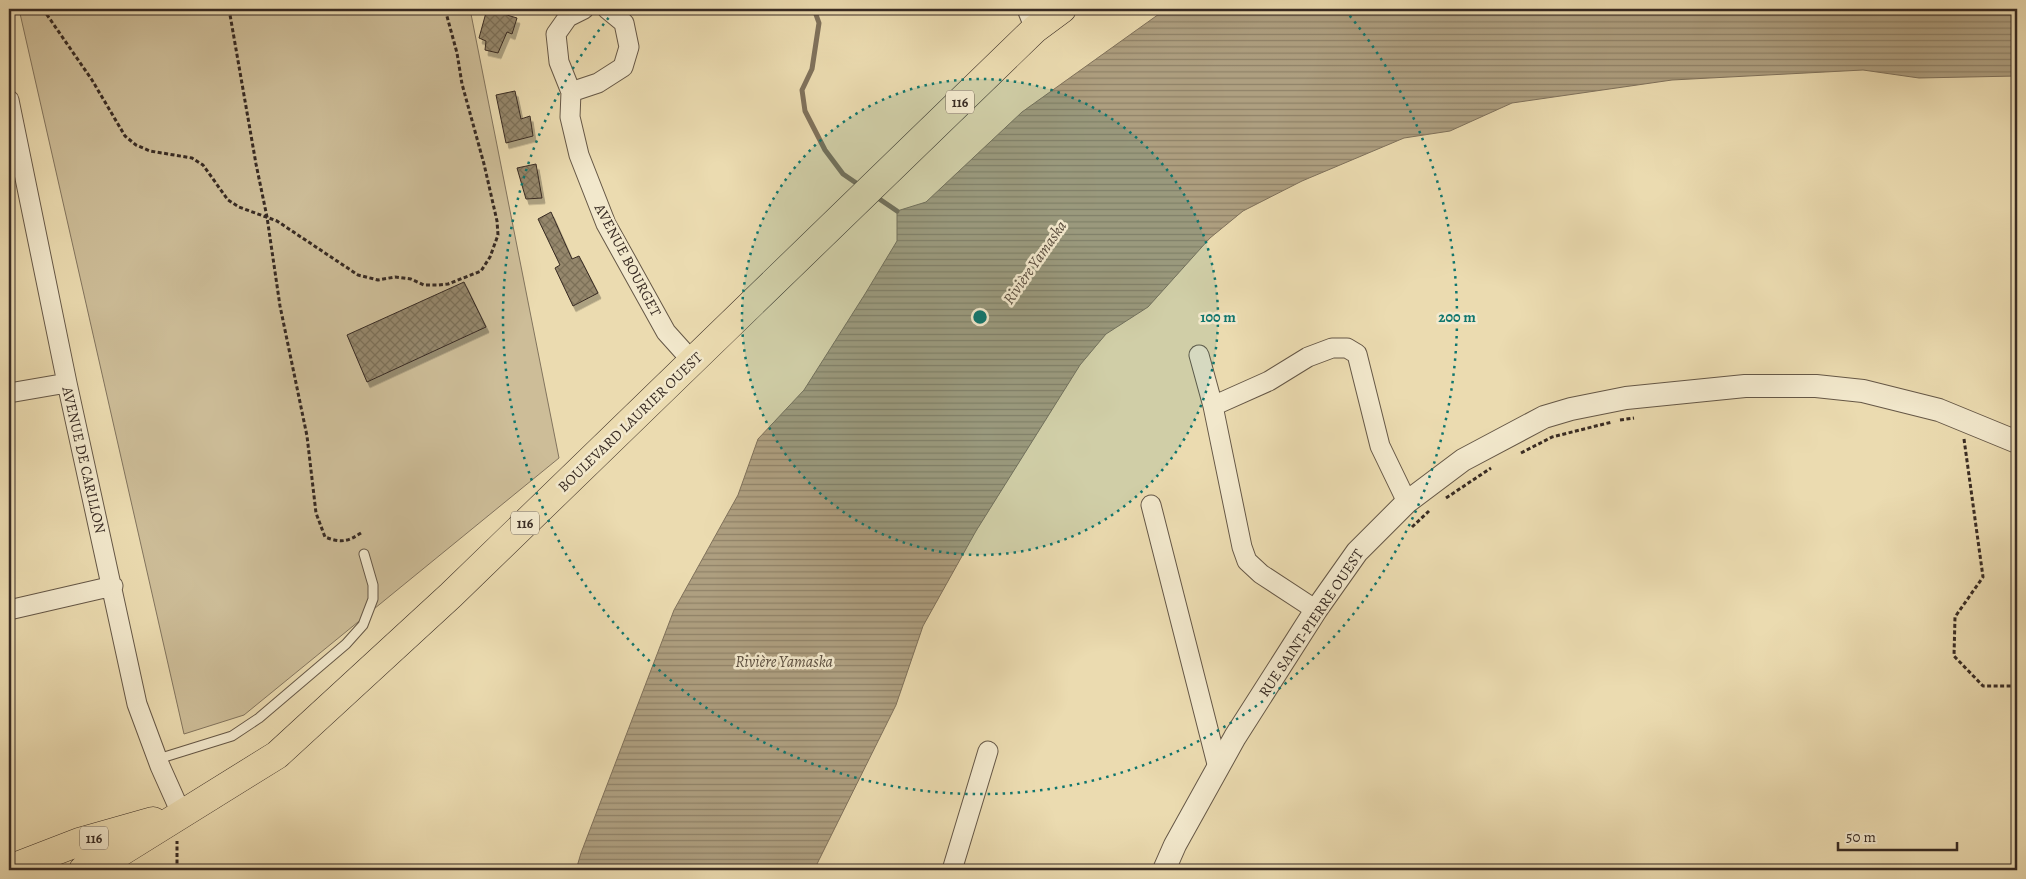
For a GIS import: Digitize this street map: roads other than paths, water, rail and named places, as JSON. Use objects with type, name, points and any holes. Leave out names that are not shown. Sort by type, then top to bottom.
[{"type":"main road","name":"BOULEVARD LAURIER OUEST","points":[[83,870],[108,860],[277,755],[451,596],[885,174],[1031,19],[1062,9]]},
{"type":"main road","name":"BOULEVARD LAURIER OUEST","points":[[9,869],[79,842],[181,813]]},
{"type":"street","name":"AVENUE BOURGET","points":[[584,9],[568,17],[556,34],[559,62],[571,92],[570,117],[578,155],[606,224],[666,332],[692,362]]},
{"type":"street","points":[[571,92],[598,83],[623,67],[629,47],[624,23],[607,9]]},
{"type":"street","name":"AVENUE DE CARILLON","points":[[9,100],[67,383],[113,586],[137,704],[181,813]]},
{"type":"street","points":[[1213,406],[1269,381],[1308,358],[1332,348],[1347,348],[1357,354],[1380,446],[1407,502]]},
{"type":"street","points":[[1199,355],[1213,406],[1242,547],[1247,561],[1261,574],[1316,610]]},
{"type":"street","points":[[9,393],[67,383]]},
{"type":"street","name":"RUE SAINT-PIERRE OUEST","points":[[1164,870],[1175,845],[1235,738],[1316,610],[1357,552],[1407,502],[1463,460],[1544,417],[1571,409],[1626,398],[1745,386],[1816,386],[1863,391],[1939,410],[2017,442]]},
{"type":"street","points":[[1151,505],[1218,768]]},
{"type":"street","points":[[9,610],[113,586]]},
{"type":"street","points":[[952,870],[988,751]]},
{"type":"lane","points":[[158,759],[232,736],[259,718],[346,644],[363,625],[373,599],[374,585],[364,554]]},
{"type":"water","name":"Rivière Yamaska","points":[[1166,9],[2017,9],[2017,76],[1919,78],[1863,70],[1672,80],[1512,103],[1450,131],[1404,138],[1302,181],[1243,211],[1210,238],[1148,307],[1106,334],[1080,365],[976,531],[923,626],[896,705],[814,870],[576,870],[674,610],[738,495],[758,439],[804,390],[897,241],[897,211],[926,202],[1022,112]]},
{"type":"waterway","points":[[814,9],[819,23],[812,69],[802,90],[805,111],[825,150],[843,174],[862,187]]},
{"type":"waterway","points":[[875,196],[897,211]]}]
